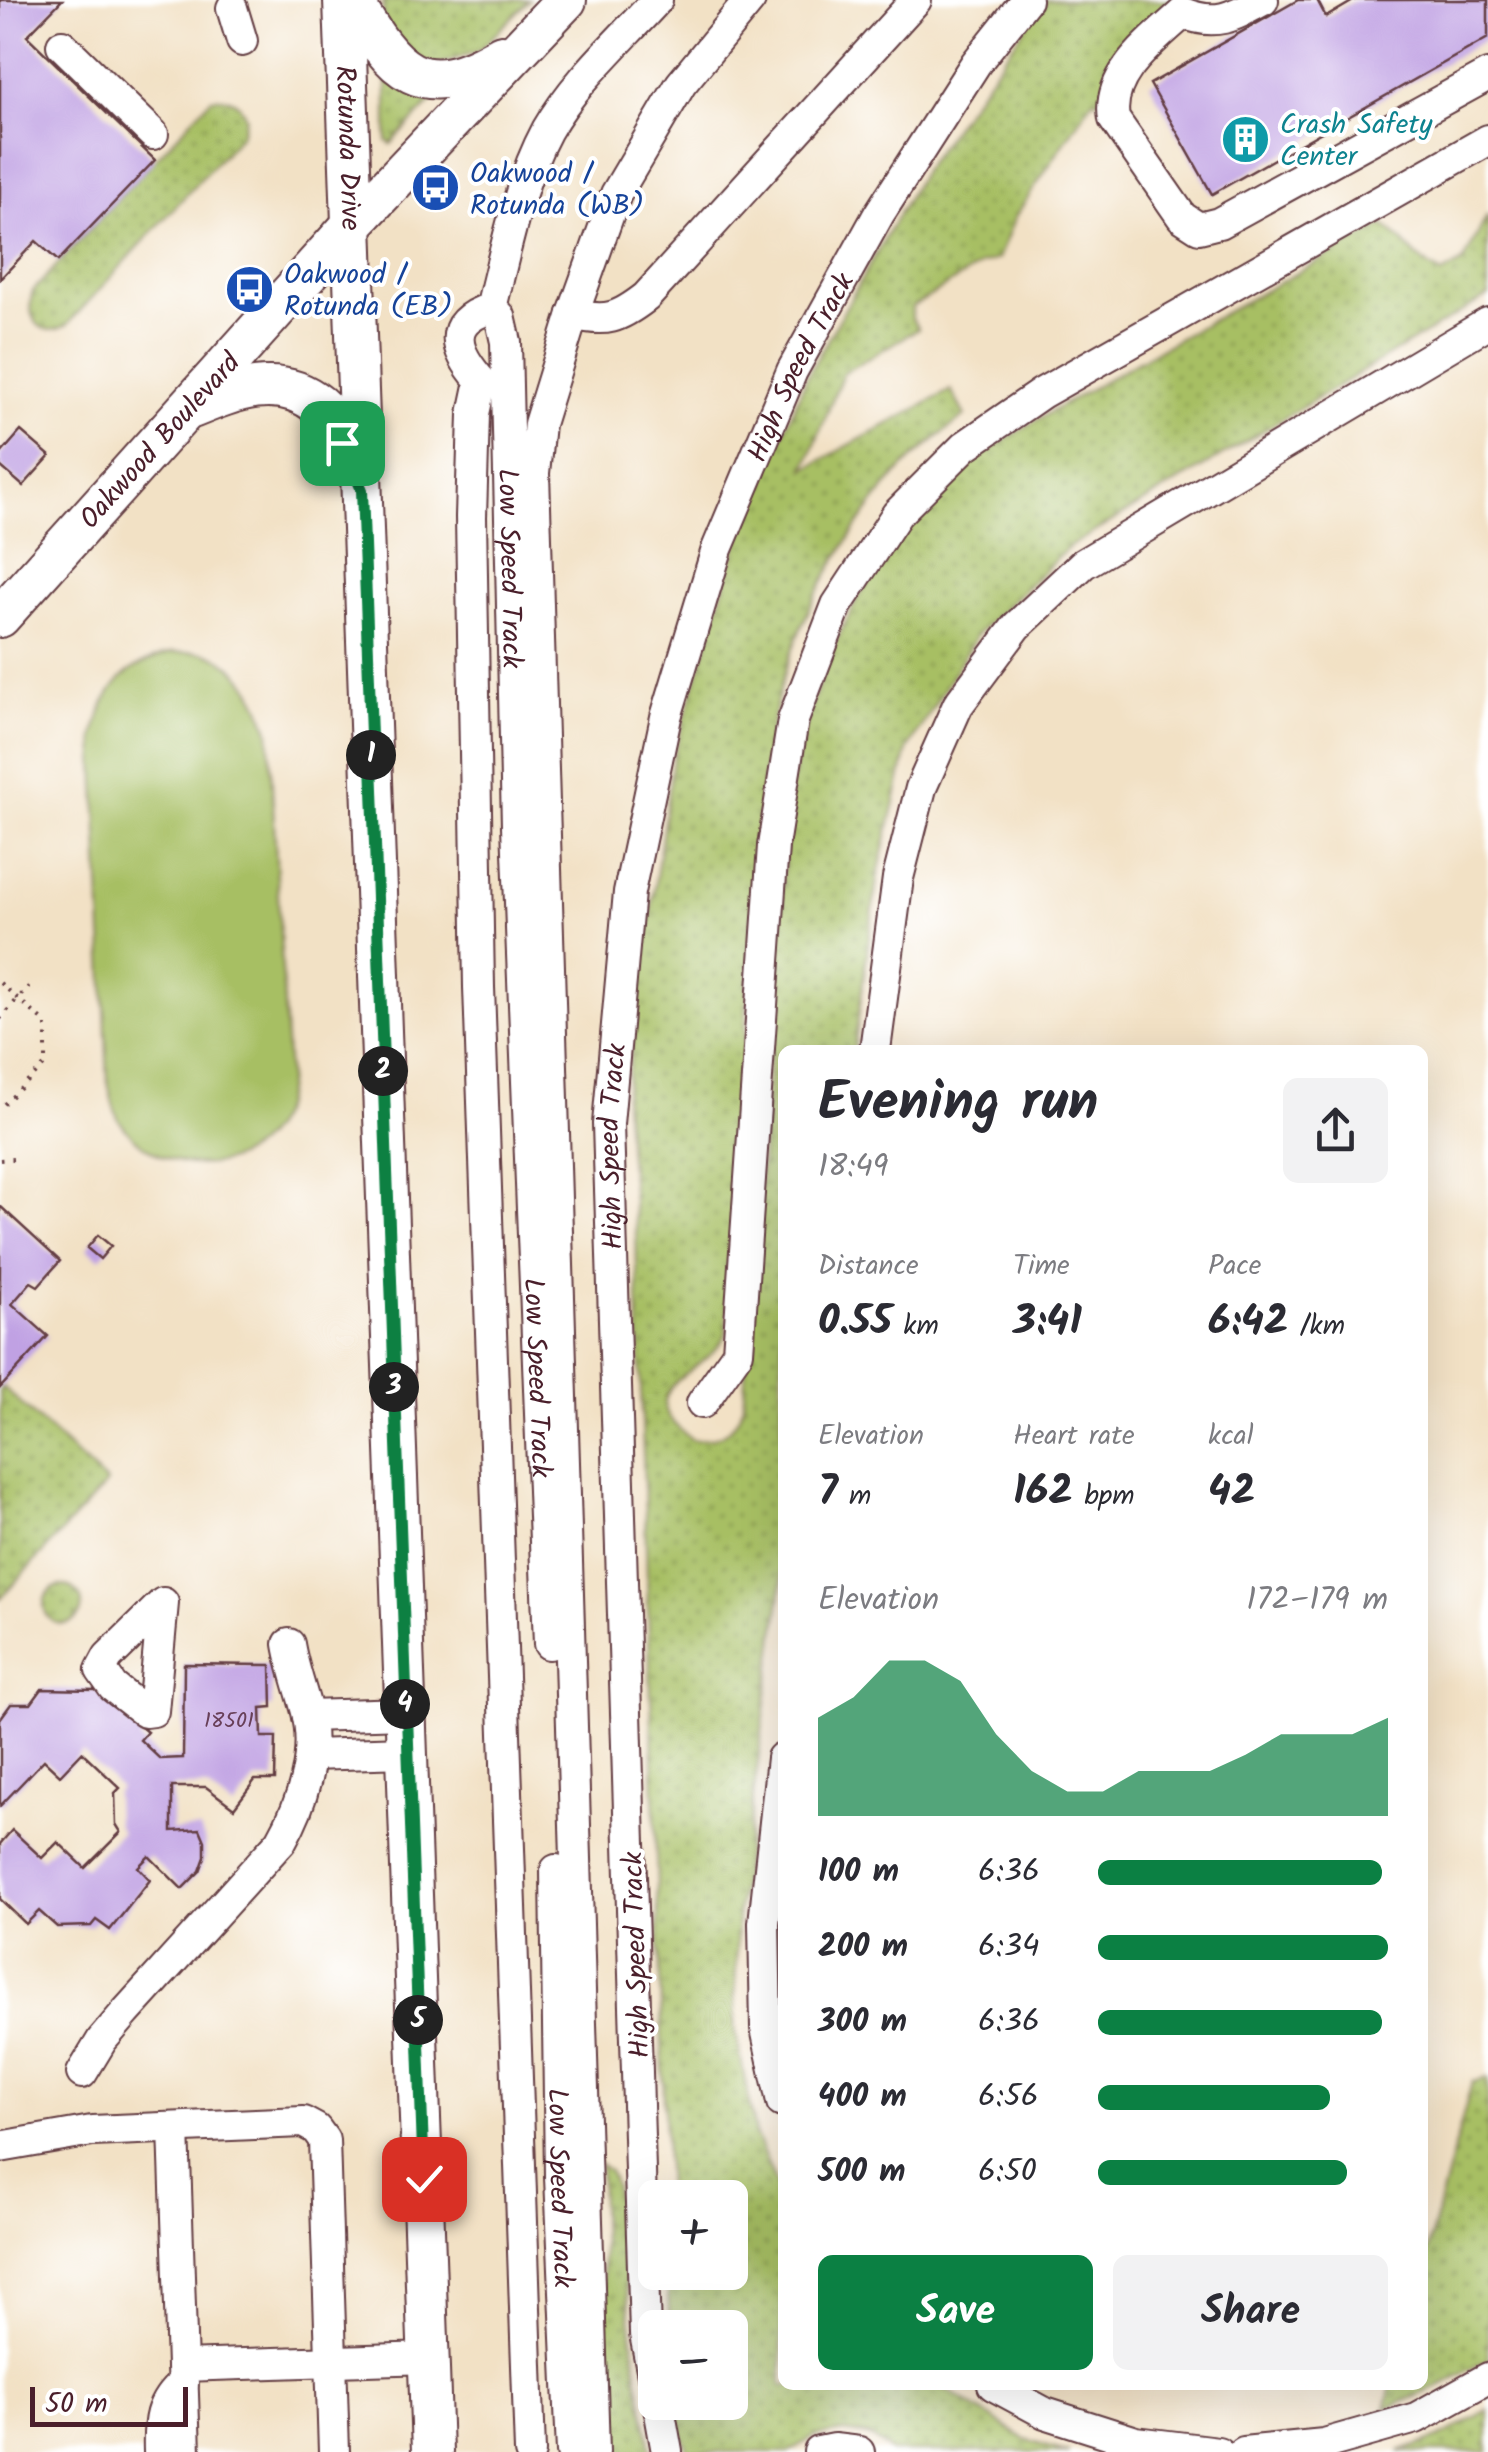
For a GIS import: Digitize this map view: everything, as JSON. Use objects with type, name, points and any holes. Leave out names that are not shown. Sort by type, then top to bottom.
[{"type":"main road","name":"Rotunda Drive","points":[[344,0],[432,2452]]},
{"type":"main road","points":[[352,0],[379,47],[395,64],[426,78],[459,77],[531,38]]},
{"type":"main road","name":"Oakwood Boulevard","points":[[0,617],[351,226],[566,0]]},
{"type":"main road","points":[[187,410],[240,388],[288,389],[304,396],[322,406],[362,490]]},
{"type":"lane","points":[[530,2452],[479,987],[471,517],[474,414],[481,381],[461,358],[460,339],[463,322],[474,313],[492,308],[526,181],[547,131],[578,85],[657,0]]},
{"type":"lane","name":"Low Speed Track","points":[[594,2452],[534,473],[539,424],[572,314],[616,194],[681,84],[750,0]]},
{"type":"lane","points":[[572,314],[597,321],[625,313],[646,297],[916,0]]},
{"type":"lane","name":"High Speed Track","points":[[645,2310],[608,1124],[629,892],[666,718],[716,549],[792,372],[878,214],[976,64],[1026,0]]},
{"type":"lane","points":[[1263,0],[1229,19],[1213,22],[1183,13],[1138,55],[1116,86],[1111,103],[1114,120],[1182,217],[1199,228],[1220,223],[1488,75]]},
{"type":"lane","points":[[232,8],[242,41]]},
{"type":"lane","points":[[62,45],[153,134]]},
{"type":"lane","points":[[702,1403],[738,1352],[774,846],[793,720],[837,605],[898,514],[965,446],[1042,393],[1488,140]]},
{"type":"lane","name":"Low Speed Track","points":[[492,308],[500,316],[506,342],[517,826],[555,1804],[560,2158],[572,2452]]},
{"type":"lane","points":[[877,1045],[898,878],[921,788],[958,705],[1017,626],[1083,564],[1488,323]]},
{"type":"lane","points":[[479,987],[517,826]]},
{"type":"lane","points":[[82,2073],[102,2040],[126,2012],[282,1841],[296,1815],[310,1755],[308,1716],[289,1644]]},
{"type":"lane","points":[[308,1716],[405,1712]]},
{"type":"lane","points":[[310,1755],[406,1752]]},
{"type":"lane","points":[[778,1795],[764,1923],[766,2028],[778,2084]]},
{"type":"lane","points":[[0,2146],[92,2131],[303,2122],[316,2129],[324,2140],[334,2452]]},
{"type":"lane","points":[[174,2128],[185,2452]]},
{"type":"lane","points":[[182,2374],[429,2358]]},
{"type":"lane","points":[[159,2452],[158,2418],[182,2374]]},
{"type":"lane","points":[[1244,2452],[1324,2444],[1416,2418],[1488,2378]]},
{"type":"lane","points":[[1002,2390],[1045,2413],[1136,2442],[1218,2452]]},
{"type":"lane","points":[[662,2420],[668,2452]]},
{"type":"lane","points":[[819,2452],[834,2448],[859,2452]]},
{"type":"path","points":[[0,983],[46,1022],[46,1064],[0,1108]]},
{"type":"path","points":[[0,1018],[29,986]]},
{"type":"path","points":[[0,1160],[13,1159]]},
{"type":"green space","points":[[383,0],[529,0],[480,50],[430,68],[384,35]]},
{"type":"green space","points":[[1045,0],[1174,0],[1111,72],[1098,101],[1093,99],[1015,217],[998,259],[982,264],[912,307],[912,319],[918,329],[843,373],[805,469],[951,390],[965,416],[911,460],[868,511],[825,578],[784,674],[769,740],[759,814],[726,1334],[717,1347],[676,1382],[667,1394],[665,1407],[673,1422],[693,1440],[725,1433],[743,1406],[789,793],[797,755],[835,644],[893,543],[937,492],[1002,441],[1384,225],[1442,274],[1464,261],[1488,214],[1488,296],[1069,547],[978,633],[907,750],[877,880],[855,1045],[778,1045],[778,1614],[737,1919],[735,2027],[755,2133],[778,2189],[778,2390],[947,2390],[1025,2439],[1069,2452],[892,2452],[868,2436],[844,2432],[814,2437],[788,2452],[688,2452],[679,2420],[748,2420],[748,2310],[669,2310],[668,2290],[748,2290],[748,2180],[666,2180],[636,1236],[624,1102],[673,757],[738,542],[807,376],[925,167]]},
{"type":"green space","points":[[387,75],[439,94],[391,144],[387,141]]},
{"type":"green space","points":[[211,99],[233,100],[244,112],[241,135],[67,325],[42,328],[31,309],[33,291]]},
{"type":"green space","points":[[173,652],[205,653],[229,665],[254,694],[269,730],[288,1077],[281,1111],[271,1129],[236,1158],[215,1164],[172,1160],[134,1138],[117,1116],[108,1083],[94,737],[104,704],[118,681],[140,665]]},
{"type":"green space","points":[[3,1387],[107,1483],[0,1599],[0,1390]]},
{"type":"green space","points":[[63,1586],[76,1592],[82,1605],[76,1618],[63,1624],[50,1618],[44,1605],[50,1592]]},
{"type":"green space","points":[[1488,2078],[1488,2359],[1436,2388],[1385,2409],[1390,2390],[1428,2390],[1428,2248],[1472,2082]]},
{"type":"green space","points":[[600,2164],[609,2171],[615,2187],[638,2380],[638,2420],[646,2420],[652,2452],[607,2452]]},
{"type":"green space","points":[[1488,2410],[1488,2452],[1399,2452],[1439,2438]]},
{"type":"building","points":[[0,0],[62,0],[27,36],[155,160],[58,261],[36,241],[0,279]]},
{"type":"building","name":"Crash Safety Center","points":[[1298,0],[1317,0],[1326,17],[1355,0],[1488,0],[1488,38],[1212,194],[1150,84]]},
{"type":"building","points":[[21,431],[50,456],[23,486],[0,466],[0,455]]},
{"type":"building","points":[[0,1206],[60,1261],[38,1286],[31,1282],[12,1304],[48,1336],[0,1388]]},
{"type":"building","points":[[98,1235],[111,1246],[100,1259],[87,1248]]},
{"type":"building","points":[[184,1664],[271,1665],[272,1707],[261,1708],[262,1737],[276,1737],[275,1780],[255,1780],[234,1808],[206,1787],[172,1787],[172,1831],[200,1829],[205,1841],[200,1871],[182,1889],[149,1856],[138,1867],[150,1880],[110,1930],[96,1920],[91,1926],[57,1927],[39,1911],[26,1924],[0,1899],[0,1844],[12,1830],[42,1858],[58,1842],[85,1868],[121,1832],[116,1824],[115,1793],[120,1788],[82,1752],[60,1775],[44,1760],[0,1806],[0,1719],[11,1704],[31,1704],[42,1689],[96,1690],[147,1732],[140,1740],[160,1759],[183,1758]]},
{"type":"place","name":"Crash Safety Center","points":[[1245,139]]},
{"type":"place","name":"Oakwood / Rotunda (WB)","points":[[435,188]]},
{"type":"place","name":"Oakwood / Rotunda (EB)","points":[[249,289]]},
{"type":"route","points":[[342,443],[362,490],[424,2179]]}]
